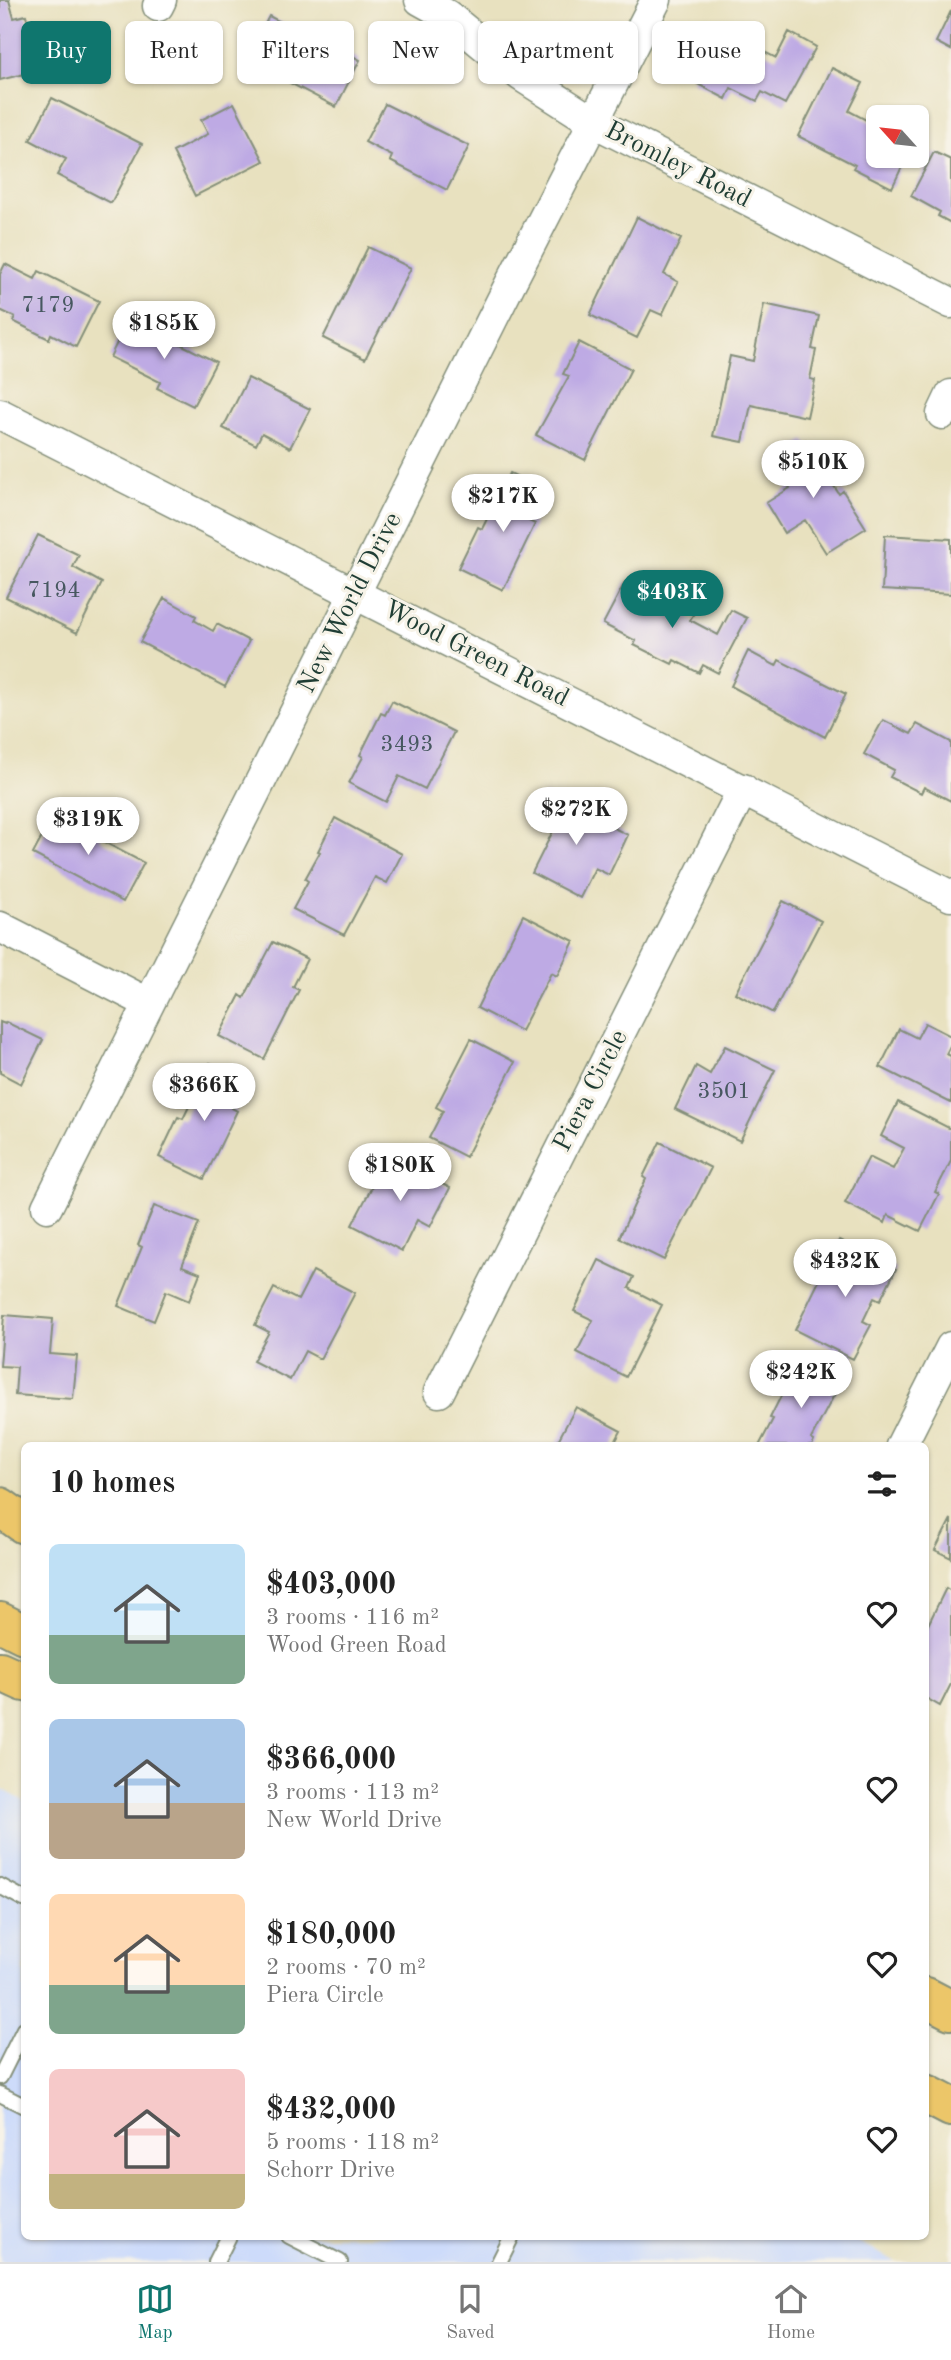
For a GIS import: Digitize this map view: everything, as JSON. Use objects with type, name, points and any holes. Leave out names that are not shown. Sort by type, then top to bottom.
[{"type":"highway","points":[[0,1507],[21,1522]]},
{"type":"highway","points":[[0,1525],[21,1536]]},
{"type":"highway","points":[[0,1622],[21,1632]]},
{"type":"highway","points":[[0,1671],[21,1681]]},
{"type":"highway","points":[[929,1999],[951,2010]]},
{"type":"highway","points":[[929,2096],[951,2107]]},
{"type":"street","name":"Bromley Road","points":[[420,0],[447,15],[520,75],[592,121],[951,303]]},
{"type":"street","name":"New World Drive","points":[[47,1207],[592,121],[656,0]]},
{"type":"street","name":"Wood Green Road","points":[[0,414],[951,896]]},
{"type":"street","name":"Piera Circle","points":[[439,1392],[743,789]]},
{"type":"street","points":[[0,927],[148,1003]]},
{"type":"street","points":[[903,1442],[951,1347]]},
{"type":"lane","points":[[0,1886],[21,1897]]},
{"type":"lane","points":[[0,2077],[21,2035]]},
{"type":"lane","points":[[0,2094],[21,2104]]},
{"type":"lane","points":[[216,2262],[227,2240]]},
{"type":"lane","points":[[297,2240],[340,2262]]},
{"type":"lane","points":[[499,2262],[510,2240]]},
{"type":"shaded area","points":[[0,1788],[21,1799],[21,2240],[855,2240],[896,2262],[0,2262]]},
{"type":"building","points":[[0,0],[9,0],[14,18],[26,15],[28,21],[21,21],[21,75],[0,80]]},
{"type":"building","points":[[951,11],[951,50],[936,42]]},
{"type":"building","points":[[789,32],[816,47],[785,104],[762,92],[757,101],[731,88],[726,99],[698,84],[765,84],[765,52],[776,58]]},
{"type":"building","points":[[354,57],[360,60],[354,72]]},
{"type":"building","points":[[832,68],[863,83],[849,111],[866,120],[866,168],[901,168],[892,188],[853,168],[855,165],[798,136]]},
{"type":"building","points":[[292,84],[348,84],[336,107]]},
{"type":"building","points":[[52,98],[142,144],[111,203],[57,175],[66,159],[30,140]]},
{"type":"building","points":[[234,103],[264,161],[195,196],[173,152],[208,134],[201,120]]},
{"type":"building","points":[[385,104],[469,146],[447,190],[390,161],[392,156],[365,142]]},
{"type":"building","points":[[934,152],[951,160],[951,223],[938,216],[940,212],[911,196],[926,168],[929,168]]},
{"type":"building","points":[[637,217],[681,239],[664,274],[678,282],[662,315],[651,310],[637,338],[590,315]]},
{"type":"building","points":[[368,247],[411,268],[365,359],[323,338]]},
{"type":"building","points":[[5,264],[35,279],[39,271],[99,301],[76,347],[51,334],[49,339],[13,321],[15,317],[0,310],[0,274]]},
{"type":"building","points":[[764,304],[819,316],[812,349],[816,350],[810,379],[815,380],[807,417],[751,405],[743,442],[713,436],[730,356],[753,361]]},
{"type":"building","points":[[129,318],[216,362],[193,406],[157,388],[160,382],[110,357]]},
{"type":"building","points":[[579,342],[631,369],[585,460],[536,435],[569,376],[563,374]]},
{"type":"building","points":[[248,378],[310,409],[290,448],[262,433],[256,445],[223,428]]},
{"type":"building","points":[[805,440],[839,494],[843,491],[866,528],[826,553],[805,520],[784,533],[766,503],[790,488],[773,460]]},
{"type":"building","points":[[510,473],[544,490],[529,521],[535,524],[503,590],[458,568],[478,527],[482,529]]},
{"type":"building","points":[[38,535],[79,555],[73,567],[102,583],[77,633],[6,597]]},
{"type":"building","points":[[885,535],[951,539],[951,594],[882,590]]},
{"type":"building","points":[[625,582],[651,596],[653,592],[694,613],[690,620],[718,635],[731,610],[747,618],[718,673],[703,665],[699,673],[674,660],[672,664],[634,645],[636,641],[603,624]]},
{"type":"building","points":[[164,598],[196,616],[194,620],[213,631],[217,624],[249,641],[225,687],[140,642]]},
{"type":"building","points":[[748,651],[776,666],[779,660],[846,694],[825,737],[731,686]]},
{"type":"building","points":[[392,701],[454,732],[425,789],[399,776],[386,802],[349,783],[381,713],[385,715]]},
{"type":"building","points":[[883,720],[911,734],[917,724],[951,742],[951,801],[924,787],[921,793],[890,777],[894,770],[864,754]]},
{"type":"building","points":[[545,794],[628,835],[609,875],[595,868],[580,898],[532,873],[555,827],[534,816]]},
{"type":"building","points":[[55,812],[144,863],[123,902],[33,854]]},
{"type":"building","points":[[335,818],[402,854],[387,883],[375,877],[344,935],[293,909]]},
{"type":"building","points":[[783,901],[821,921],[773,1013],[735,993]]},
{"type":"building","points":[[523,915],[574,941],[557,976],[551,973],[521,1031],[477,1008]]},
{"type":"building","points":[[273,942],[307,959],[293,987],[299,990],[264,1059],[219,1036],[240,995],[244,998]]},
{"type":"building","points":[[0,1022],[6,1022],[43,1040],[21,1084],[0,1073]]},
{"type":"building","points":[[925,1023],[951,1036],[951,1044],[946,1054],[951,1056],[951,1103],[880,1067],[899,1029],[917,1038]]},
{"type":"building","points":[[471,1039],[515,1062],[466,1157],[429,1138],[443,1111],[436,1107]]},
{"type":"building","points":[[725,1046],[775,1070],[740,1141],[675,1109],[696,1066],[710,1074]]},
{"type":"building","points":[[210,1063],[246,1080],[232,1108],[237,1111],[204,1179],[159,1157],[178,1117],[183,1119]]},
{"type":"building","points":[[898,1102],[951,1129],[951,1161],[935,1192],[939,1194],[920,1231],[888,1215],[885,1223],[845,1203],[869,1157],[893,1169],[904,1148],[881,1136]]},
{"type":"building","points":[[660,1142],[711,1168],[664,1260],[619,1238]]},
{"type":"building","points":[[388,1156],[450,1188],[430,1227],[417,1220],[402,1251],[352,1225]]},
{"type":"building","points":[[154,1206],[199,1223],[182,1266],[200,1273],[189,1301],[166,1291],[154,1321],[118,1306],[142,1247],[138,1245]]},
{"type":"building","points":[[839,1240],[896,1269],[880,1301],[874,1298],[863,1321],[871,1325],[853,1359],[795,1330]]},
{"type":"building","points":[[599,1260],[634,1277],[629,1288],[662,1305],[626,1377],[577,1352],[593,1320],[574,1311]]},
{"type":"building","points":[[313,1271],[355,1293],[320,1359],[305,1351],[290,1380],[253,1361],[269,1332],[255,1325],[274,1288],[298,1300]]},
{"type":"building","points":[[4,1315],[53,1319],[50,1354],[77,1356],[73,1399],[15,1395],[17,1367],[0,1366]]},
{"type":"building","points":[[806,1364],[841,1382],[811,1439],[814,1442],[761,1442],[785,1388],[791,1391]]},
{"type":"building","points":[[576,1407],[621,1431],[615,1442],[557,1442]]},
{"type":"building","points":[[951,1519],[951,1558],[935,1550]]},
{"type":"building","points":[[946,1588],[951,1591],[951,1684],[940,1706],[929,1700],[929,1623]]}]
